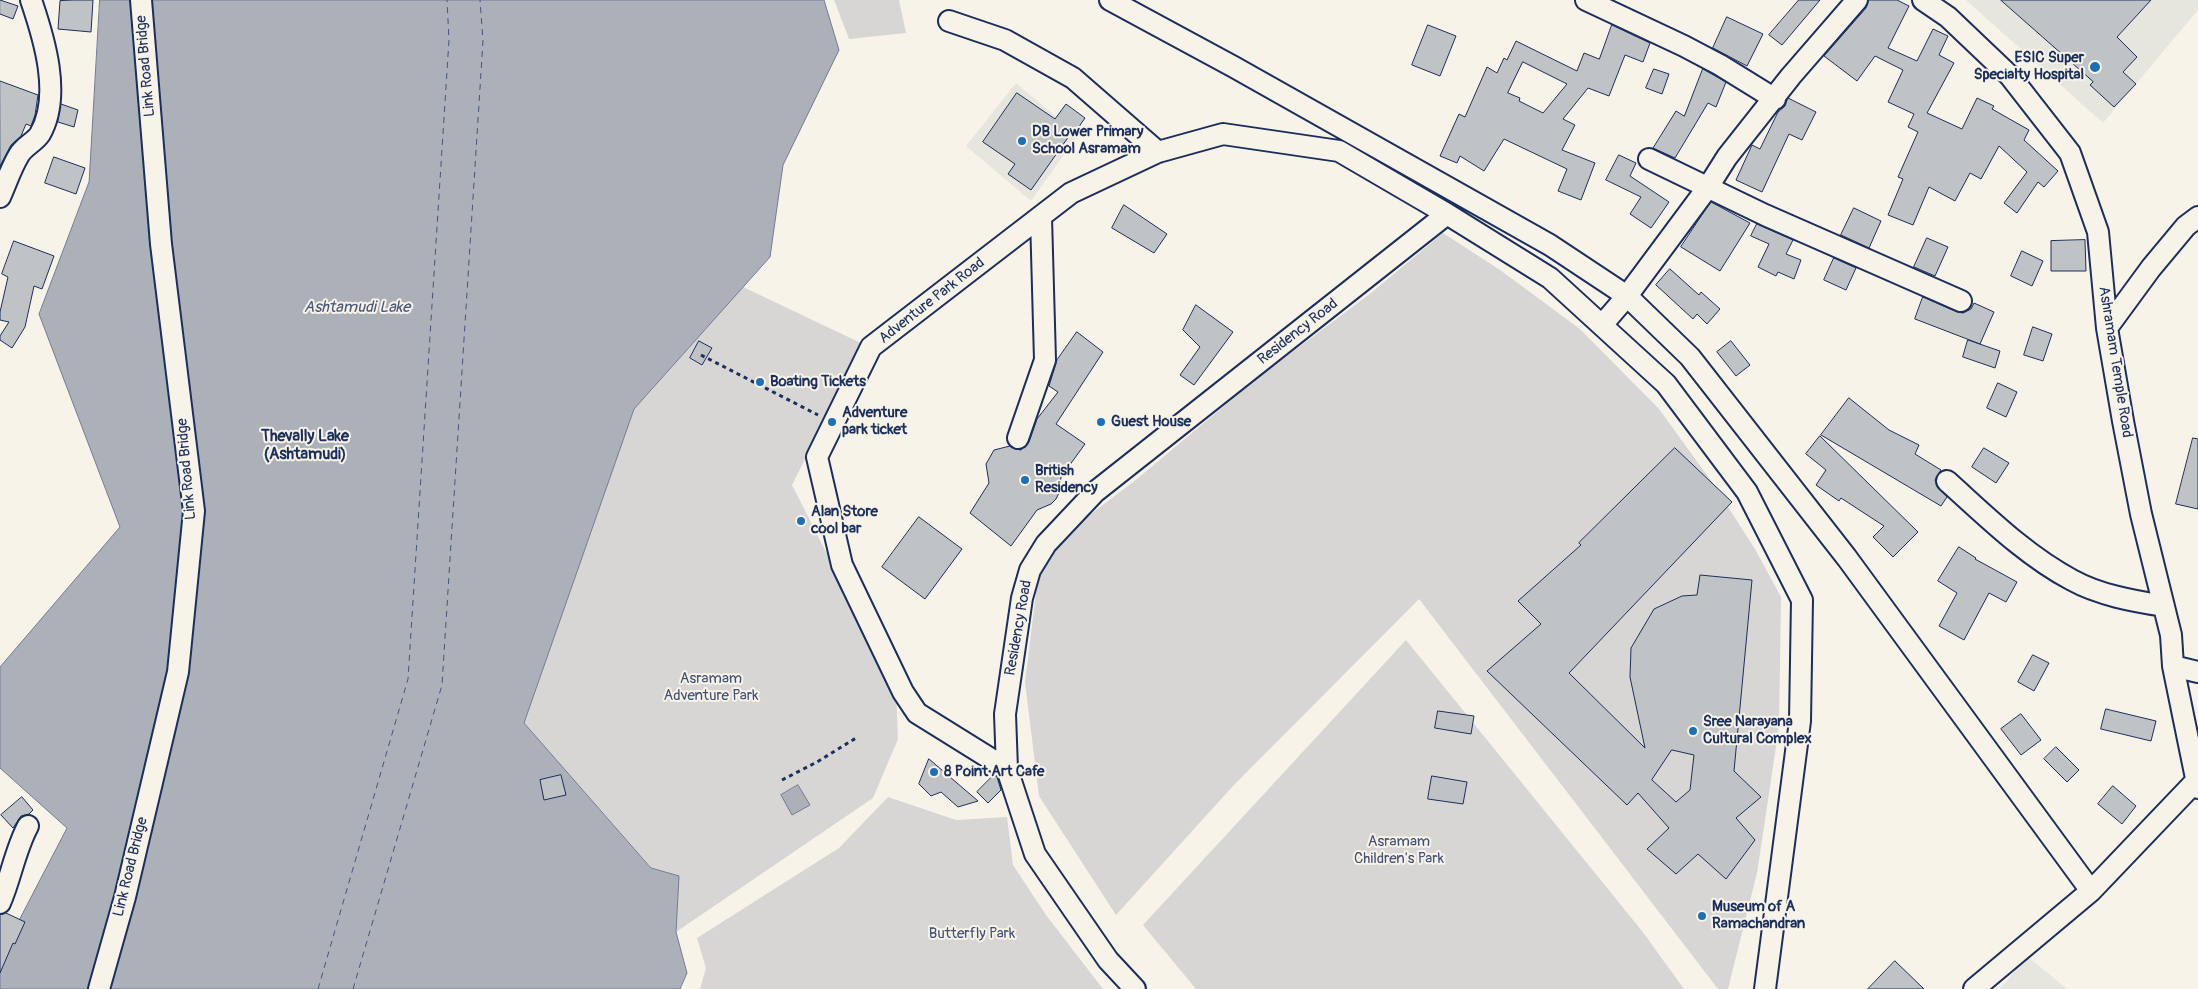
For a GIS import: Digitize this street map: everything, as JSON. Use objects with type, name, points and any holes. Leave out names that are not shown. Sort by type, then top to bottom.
[{"type":"street","points":[[0,197],[20,154],[40,134],[49,113],[49,71],[44,39],[31,0]]},
{"type":"street","name":"Link Road Bridge","points":[[98,989],[124,897],[178,672],[194,511],[162,244],[141,0]]},
{"type":"street","points":[[1110,0],[1234,67],[1550,245],[1627,296],[1690,357],[1841,550],[2091,890]]},
{"type":"street","points":[[1586,0],[1684,46],[1720,65],[1774,99]]},
{"type":"street","points":[[1602,326],[1627,296],[1708,188],[1728,157],[1791,76],[1857,0]]},
{"type":"street","name":"Ashramam Temple Road","points":[[1923,0],[1948,17],[2010,76],[2070,153],[2098,232],[2107,328],[2141,514],[2171,635],[2173,666],[2197,785]]},
{"type":"street","points":[[950,21],[1005,40],[1073,78],[1158,152]]},
{"type":"street","name":"Adventure Park Road","points":[[1007,769],[917,713],[902,692],[842,564],[818,457],[871,348],[1071,193],[1158,152],[1223,134],[1339,151],[1447,214],[1550,278],[1666,384],[1747,492],[1802,600],[1800,721],[1765,989]]},
{"type":"street","points":[[1649,159],[1708,188],[1960,301]]},
{"type":"street","name":"Residency Road","points":[[1135,989],[1108,960],[1035,854],[1007,769],[1005,714],[1022,598],[1030,570],[1046,544],[1095,492],[1447,214]]},
{"type":"street","points":[[2107,328],[2151,268],[2197,215]]},
{"type":"street","points":[[1018,438],[1046,360],[1041,217]]},
{"type":"street","points":[[1946,481],[2023,548],[2073,581],[2133,601],[2164,606]]},
{"type":"street","points":[[2173,666],[2198,672]]},
{"type":"street","points":[[1974,989],[2091,890],[2197,785]]},
{"type":"street","points":[[0,903],[28,826]]},
{"type":"path","points":[[701,355],[834,423]]},
{"type":"path","points":[[782,780],[817,762],[856,738]]},
{"type":"shaded area","name":"ESIC Super Specialty Hospital","points":[[1966,0],[2198,0],[2198,10],[2103,123]]},
{"type":"shaded area","name":"DB Lower Primary School Asramam","points":[[1016,83],[1078,135],[1031,201],[966,146]]},
{"type":"shaded area","points":[[2027,956],[2067,989],[2000,989]]},
{"type":"green space","points":[[834,0],[899,0],[906,33],[849,39]]},
{"type":"green space","points":[[1443,233],[1500,270],[1580,329],[1659,409],[1712,482],[1755,549],[1781,597],[1779,727],[1757,873],[1728,989],[1718,989],[1419,599],[1233,786],[1116,915],[1039,796],[1025,682],[1041,552],[1137,479],[1255,380],[1371,293]]},
{"type":"green space","name":"Asramam Adventure Park","points":[[743,287],[863,344],[792,485],[896,690],[898,739],[873,798],[676,932],[678,876],[652,868],[524,723],[634,409]]},
{"type":"green space","name":"Asramam Children's Park","points":[[1406,640],[1642,931],[1684,989],[1196,989],[1143,925]]},
{"type":"green space","name":"Butterfly Park","points":[[888,797],[956,820],[1007,817],[1013,865],[1046,915],[1103,989],[700,989],[706,968],[697,938],[839,848]]},
{"type":"water","name":"Ashtamudi Lake","points":[[100,0],[824,0],[839,50],[783,165],[770,257],[634,409],[524,723],[651,868],[679,876],[676,932],[687,973],[680,989],[0,989],[0,957],[67,828],[0,768],[0,667],[120,527],[39,314],[89,182]]},
{"type":"water","points":[[798,785],[810,805],[792,815],[781,795]]},
{"type":"building","points":[[0,0],[18,6],[13,19],[0,14]]},
{"type":"building","points":[[93,0],[91,32],[58,29],[60,1]]},
{"type":"building","points":[[1799,0],[1820,0],[1782,45],[1769,35]]},
{"type":"building","points":[[1869,0],[1897,0],[1909,6],[1888,48],[1917,61],[1933,29],[1948,36],[1939,55],[1954,63],[1927,113],[1962,129],[1977,98],[1994,106],[1992,109],[2029,130],[2024,140],[2058,171],[2044,187],[2038,182],[2017,213],[2004,203],[2027,172],[1999,146],[1981,179],[1970,173],[1955,201],[1929,187],[1913,225],[1888,215],[1903,179],[1898,177],[1918,132],[1908,127],[1914,114],[1888,102],[1903,70],[1875,56],[1857,81],[1824,56],[1866,8]]},
{"type":"building","points":[[2001,0],[2151,0],[2117,37],[2137,57],[2123,72],[2136,84],[2114,107],[2090,85],[2093,82]]},
{"type":"building","points":[[1727,17],[1763,34],[1747,66],[1713,48]]},
{"type":"building","points":[[1428,25],[1456,36],[1440,76],[1412,65]]},
{"type":"building","points":[[1612,25],[1650,43],[1643,62],[1625,55],[1609,96],[1588,88],[1563,119],[1575,125],[1562,150],[1595,163],[1581,200],[1558,191],[1567,169],[1504,139],[1484,171],[1460,156],[1457,163],[1440,156],[1459,114],[1465,117],[1487,67],[1497,73],[1504,58],[1507,60],[1516,41],[1577,71],[1584,53],[1599,59]],"holes":[[[1523,62],[1567,84],[1543,113],[1519,101],[1520,98],[1508,93]]]},
{"type":"building","points":[[1654,69],[1669,74],[1662,94],[1646,88]]},
{"type":"building","points":[[1703,69],[1726,82],[1716,107],[1708,103],[1675,158],[1653,148],[1676,111],[1684,116]]},
{"type":"building","points":[[0,81],[38,95],[31,126],[26,124],[21,136],[11,145],[0,166]]},
{"type":"building","name":"DB Lower Primary School Asramam","points":[[1017,93],[1055,119],[1066,104],[1085,118],[1076,131],[1074,129],[1031,190],[1008,174],[1015,164],[983,142]]},
{"type":"building","points":[[1788,98],[1816,112],[1802,140],[1789,134],[1762,192],[1736,180],[1752,145],[1760,149],[1778,112],[1785,106]]},
{"type":"building","points":[[61,104],[78,110],[74,127],[58,122]]},
{"type":"building","points":[[1619,155],[1636,163],[1630,176],[1669,202],[1651,228],[1630,214],[1641,197],[1606,180]]},
{"type":"building","points":[[54,157],[85,168],[76,194],[45,183]]},
{"type":"building","points":[[1711,202],[1750,223],[1720,271],[1681,247]]},
{"type":"building","points":[[1124,205],[1167,234],[1154,253],[1112,228]]},
{"type":"building","points":[[1854,208],[1881,221],[1869,248],[1841,235]]},
{"type":"building","points":[[1757,224],[1793,240],[1786,254],[1801,260],[1794,279],[1778,272],[1776,276],[1758,267],[1769,244],[1751,236]]},
{"type":"building","points":[[1927,238],[1948,247],[1935,276],[1914,267]]},
{"type":"building","points":[[2085,240],[2086,271],[2051,271],[2051,241]]},
{"type":"building","points":[[14,241],[54,256],[42,289],[34,286],[25,327],[12,348],[0,340],[0,336],[9,322],[0,320],[0,312],[8,277],[2,274]]},
{"type":"building","points":[[2022,251],[2043,261],[2032,286],[2011,276]]},
{"type":"building","points":[[1834,258],[1856,268],[1846,290],[1824,280]]},
{"type":"building","points":[[1670,269],[1699,295],[1701,292],[1720,309],[1707,324],[1697,314],[1693,319],[1656,285]]},
{"type":"building","points":[[1923,297],[1957,312],[1963,313],[1971,309],[1974,303],[1994,312],[1980,344],[1915,319]]},
{"type":"building","points":[[1196,305],[1233,332],[1194,385],[1180,375],[1200,347],[1183,330]]},
{"type":"building","points":[[2033,327],[2052,334],[2043,361],[2024,355]]},
{"type":"building","name":"British Residency","points":[[1077,332],[1103,352],[1056,424],[1085,444],[1061,477],[1059,493],[1056,499],[1051,504],[1037,510],[1011,546],[970,513],[989,483],[986,464],[994,450],[1010,446],[1021,450],[1029,442],[1037,419],[1058,392],[1049,386],[1057,360]]},
{"type":"building","points":[[1968,340],[2000,351],[1995,368],[1963,357]]},
{"type":"building","points":[[699,341],[712,348],[702,365],[690,358]]},
{"type":"building","points":[[1731,341],[1750,365],[1736,376],[1717,352]]},
{"type":"building","points":[[1998,383],[2017,392],[2006,417],[1987,408]]},
{"type":"building","points":[[1849,398],[1889,430],[1919,445],[1915,454],[1941,470],[1935,480],[1939,489],[1947,497],[1941,506],[1821,435]]},
{"type":"building","points":[[1820,436],[1918,532],[1893,557],[1873,537],[1884,526],[1841,498],[1839,501],[1816,485],[1826,470],[1806,454]]},
{"type":"building","points":[[2193,438],[2198,439],[2198,509],[2176,504]]},
{"type":"building","name":"Sree Narayana Cultural Complex","points":[[1675,448],[1732,502],[1569,673],[1645,748],[1630,677],[1631,648],[1654,609],[1682,596],[1697,595],[1700,575],[1752,580],[1734,771],[1761,797],[1736,818],[1755,840],[1726,879],[1698,854],[1676,874],[1647,849],[1669,828],[1638,793],[1627,805],[1487,671],[1541,624],[1518,601],[1581,545],[1579,543]],"holes":[[[1672,750],[1694,755],[1690,790],[1676,802],[1652,780]]]},
{"type":"building","points":[[1984,448],[2009,463],[1996,483],[1972,467]]},
{"type":"building","points":[[919,517],[962,549],[925,599],[882,567]]},
{"type":"building","points":[[1959,547],[1975,559],[2017,582],[2006,602],[1989,593],[1964,640],[1939,626],[1957,593],[1938,581]]},
{"type":"building","points":[[2033,655],[2049,663],[2034,691],[2018,682]]},
{"type":"building","points":[[2106,709],[2156,721],[2151,741],[2101,729]]},
{"type":"building","points":[[1438,711],[1474,716],[1471,734],[1435,728]]},
{"type":"building","points":[[2021,714],[2041,740],[2021,755],[2001,729]]},
{"type":"building","points":[[2056,747],[2079,770],[2067,782],[2044,759]]},
{"type":"building","name":"8 Point Art Cafe","points":[[929,759],[978,801],[958,807],[941,792],[931,796],[919,784]]},
{"type":"building","points":[[561,775],[566,795],[544,800],[540,780]]},
{"type":"building","points":[[994,775],[997,777],[1001,790],[988,803],[977,792]]},
{"type":"building","points":[[1432,776],[1467,782],[1463,804],[1428,799]]},
{"type":"building","points":[[2113,786],[2136,806],[2122,824],[2098,804]]},
{"type":"building","points":[[22,797],[33,810],[29,814],[21,816],[13,828],[1,815]]},
{"type":"building","points":[[6,913],[25,922],[15,944],[13,943],[0,973],[0,915]]},
{"type":"building","points":[[1895,961],[1924,989],[1868,989]]},
{"type":"ferry route","points":[[318,989],[408,679],[449,40],[447,0]]},
{"type":"ferry route","points":[[353,989],[442,685],[483,41],[480,0]]},
{"type":"place","name":"ESIC Super Specialty Hospital","points":[[2095,67]]},
{"type":"place","name":"DB Lower Primary School Asramam","points":[[1022,141]]},
{"type":"place","name":"Boating Tickets","points":[[760,382]]},
{"type":"place","name":"Adventure park ticket","points":[[832,422]]},
{"type":"place","name":"Guest House","points":[[1101,422]]},
{"type":"place","name":"British Residency","points":[[1025,480]]},
{"type":"place","name":"Alan Store cool bar","points":[[801,521]]},
{"type":"place","name":"Sree Narayana Cultural Complex","points":[[1693,731]]},
{"type":"place","name":"8 Point Art Cafe","points":[[934,772]]},
{"type":"place","name":"Museum of A Ramachandran","points":[[1702,916]]},
{"type":"district","name":"Thevally Lake (Ashtamudi)","points":[[305,446]]}]
